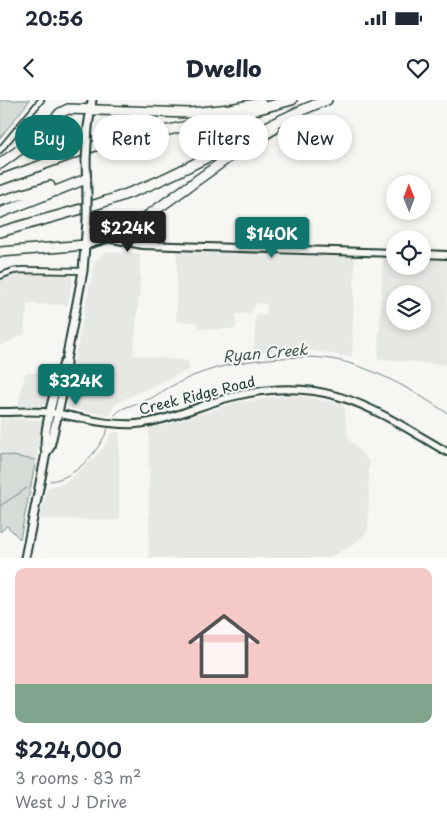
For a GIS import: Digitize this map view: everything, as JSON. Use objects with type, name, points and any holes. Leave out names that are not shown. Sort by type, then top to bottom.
[{"type":"highway","points":[[0,164],[39,136],[72,100]]},
{"type":"highway","points":[[60,113],[68,109],[92,105],[189,113],[230,109],[274,100]]},
{"type":"highway","points":[[0,180],[95,146],[233,116],[292,100]]},
{"type":"highway","points":[[289,115],[327,100]]},
{"type":"highway","points":[[0,232],[76,211],[152,184],[278,120]]},
{"type":"highway","points":[[132,227],[239,150],[278,126]]},
{"type":"highway","points":[[0,201],[80,178],[86,179]]},
{"type":"highway","points":[[0,213],[86,179]]},
{"type":"highway","points":[[0,238],[62,219],[76,211]]},
{"type":"highway","points":[[0,252],[86,243]]},
{"type":"main road","points":[[25,558],[46,453],[44,446],[54,413],[58,378],[66,360],[83,271],[87,221],[86,160],[88,127],[92,105]]},
{"type":"main road","points":[[86,243],[108,238],[132,227]]},
{"type":"main road","points":[[86,243],[132,227]]},
{"type":"main road","points":[[132,227],[140,240],[150,244]]},
{"type":"main road","points":[[108,238],[150,244],[386,253]]},
{"type":"main road","points":[[431,254],[447,255]]},
{"type":"main road","name":"Creek Ridge Road","points":[[0,412],[54,413],[103,423],[138,424],[247,393],[301,390],[336,395],[365,405],[447,452]]},
{"type":"street","points":[[0,150],[41,100]]},
{"type":"street","points":[[0,276],[20,270],[83,271]]},
{"type":"shaded area","points":[[0,100],[30,100],[18,115],[15,115],[15,119],[0,138]]},
{"type":"shaded area","points":[[177,251],[355,257],[352,357],[313,351],[254,352],[256,315],[267,315],[267,304],[257,303],[250,314],[236,314],[236,329],[201,329],[196,322],[176,321]]},
{"type":"shaded area","points":[[105,252],[140,253],[140,289],[133,355],[188,361],[190,369],[122,400],[113,406],[109,415],[68,408],[65,403],[95,261]]},
{"type":"shaded area","points":[[383,258],[386,258],[386,275],[431,275],[431,259],[447,260],[447,365],[378,359]]},
{"type":"shaded area","points":[[14,275],[69,275],[73,278],[68,305],[27,304],[24,334],[0,346],[0,280]]},
{"type":"shaded area","points":[[25,373],[54,373],[45,406],[18,406]]},
{"type":"shaded area","points":[[283,396],[306,397],[344,404],[348,438],[369,461],[368,531],[353,545],[328,558],[149,558],[149,428],[169,424],[234,403]]},
{"type":"shaded area","points":[[0,418],[43,420],[36,460],[0,454]]},
{"type":"shaded area","points":[[119,432],[119,520],[40,519],[47,488],[67,482],[103,449],[112,433]]},
{"type":"shaded area","points":[[0,454],[36,460],[20,539],[7,526],[0,532]]},
{"type":"waterway","name":"Ryan Creek","points":[[115,415],[122,409],[215,368],[264,359],[304,357],[334,359],[369,370],[423,397],[447,413]]},
{"type":"waterway","name":"Ryan Creek","points":[[50,481],[69,475],[85,462],[104,438],[108,429]]},
{"type":"waterway","name":"Ryan Creek","points":[[0,506],[27,488]]}]
